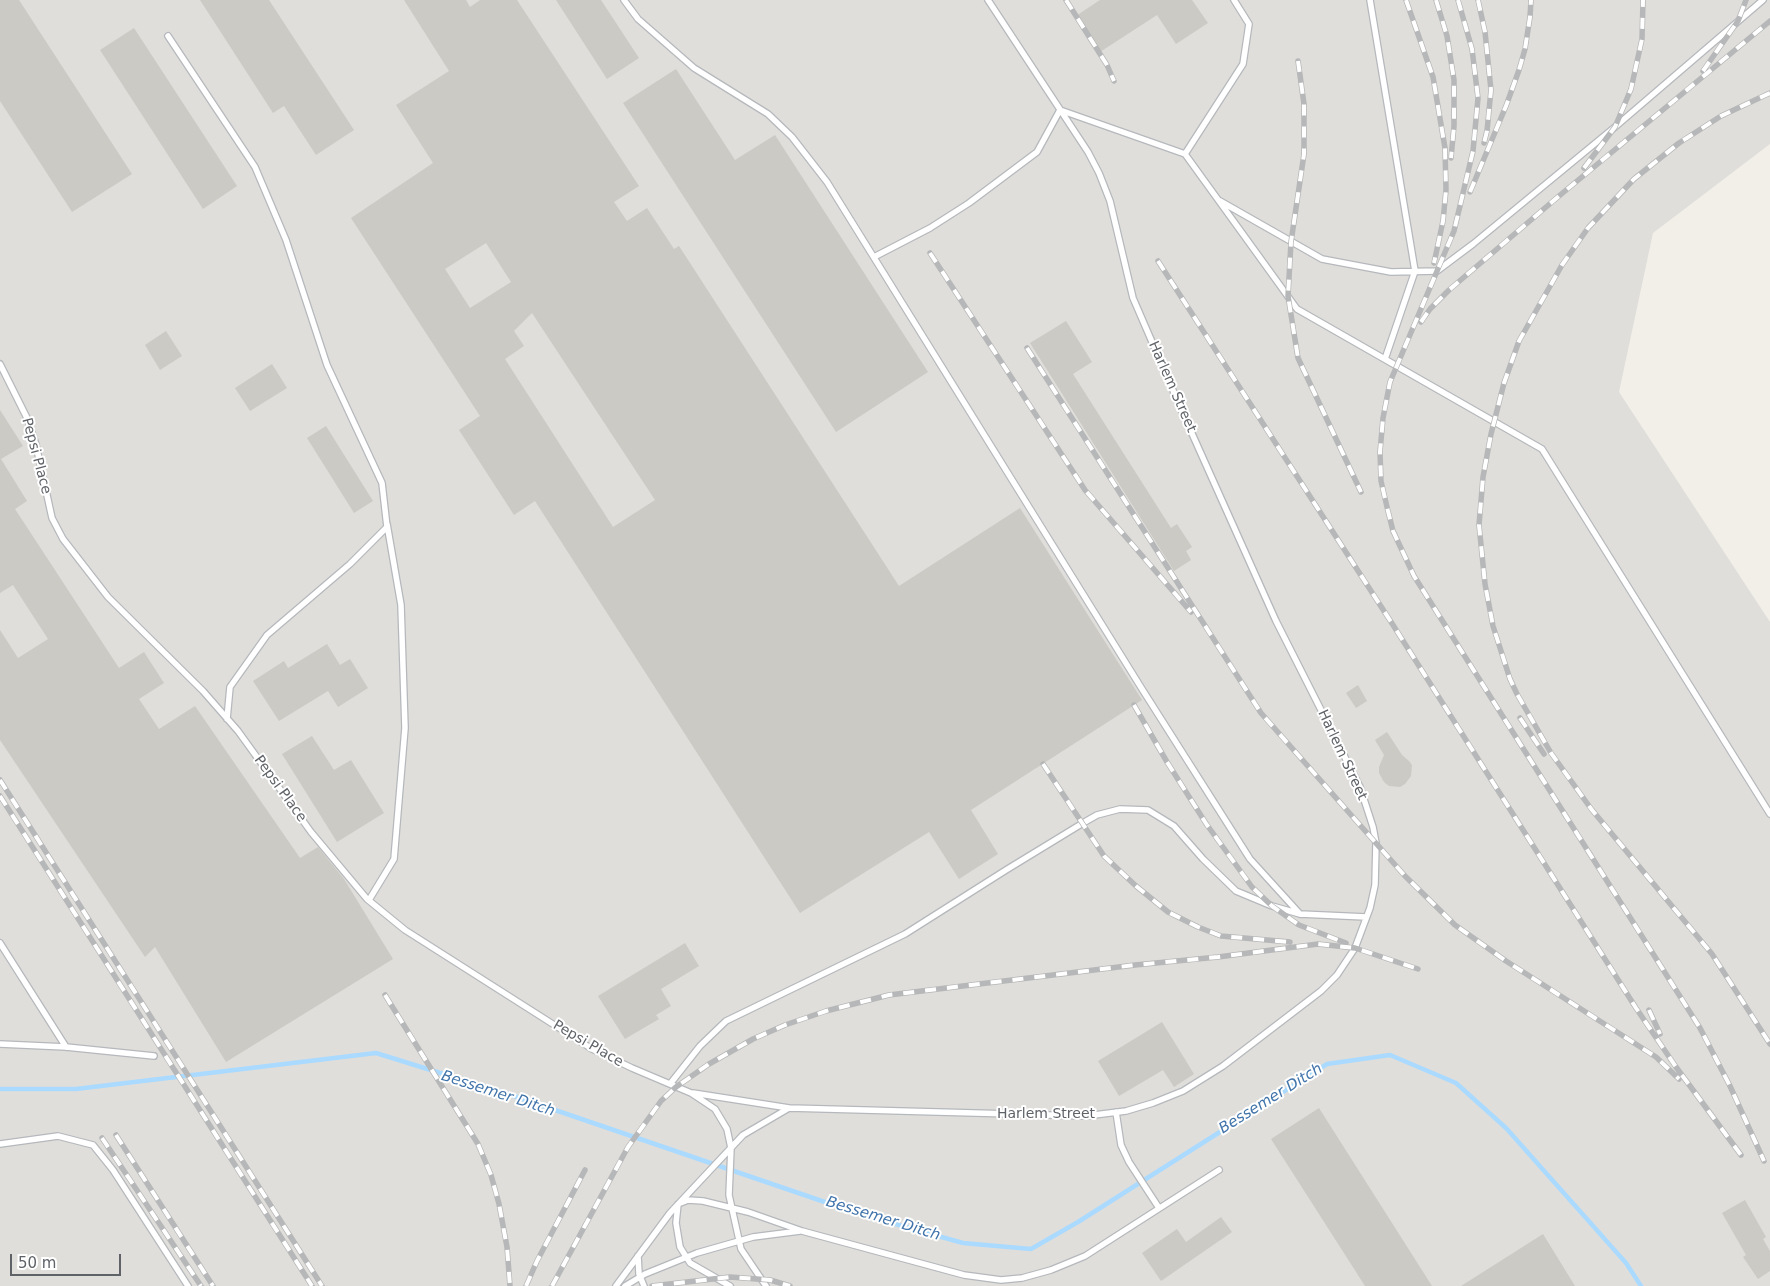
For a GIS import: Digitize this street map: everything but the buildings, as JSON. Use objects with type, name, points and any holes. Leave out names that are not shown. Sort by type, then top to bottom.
[{"type":"lane","points":[[624,0],[638,20],[694,68],[768,114],[792,137],[827,182],[1142,689],[1250,859],[1300,914]]},
{"type":"lane","name":"Harlem Street","points":[[691,1093],[789,1108],[1086,1116],[1116,1112],[1153,1103],[1183,1091],[1223,1066],[1321,991],[1337,975],[1355,948],[1375,885],[1376,843],[1373,826],[1360,787],[1276,621],[1133,298],[1110,201],[1099,173],[1088,152],[988,0]]},
{"type":"lane","points":[[1185,154],[1243,64],[1249,24],[1234,0]]},
{"type":"lane","points":[[1370,0],[1415,271],[1385,360]]},
{"type":"lane","points":[[1218,200],[1322,259],[1391,272],[1437,271],[1473,244],[1615,127],[1764,0]]},
{"type":"lane","points":[[168,36],[255,167],[286,240],[326,365],[382,483],[387,527],[350,564],[267,635],[230,687],[227,718]]},
{"type":"lane","points":[[874,257],[938,223],[969,203],[1037,152],[1060,110],[1185,154],[1298,309],[1542,449],[1770,814]]},
{"type":"lane","name":"Pepsi Place","points":[[0,364],[28,420],[36,446],[52,518],[63,539],[108,597],[203,691],[227,718],[311,832],[369,900],[405,930],[592,1049],[691,1093]]},
{"type":"lane","points":[[369,900],[394,859],[405,728],[401,605],[386,522]]},
{"type":"lane","points":[[670,1084],[700,1046],[726,1022],[905,934],[1083,823],[1097,815],[1120,808],[1148,810],[1174,826],[1203,859],[1236,891],[1272,906],[1300,914],[1366,917]]},
{"type":"lane","points":[[0,943],[66,1047]]},
{"type":"lane","points":[[0,1044],[66,1047],[154,1056]]},
{"type":"lane","points":[[691,1093],[715,1109],[727,1129],[731,1148],[729,1188],[731,1208],[740,1249],[766,1286]]},
{"type":"lane","points":[[616,1286],[670,1213],[743,1135],[789,1108]]},
{"type":"lane","points":[[1116,1112],[1121,1145],[1129,1162],[1159,1208]]},
{"type":"lane","points":[[0,1144],[58,1136],[93,1145],[113,1170],[188,1286]]},
{"type":"lane","points":[[678,1204],[688,1200],[703,1201],[964,1275],[1001,1280],[1022,1278],[1051,1270],[1085,1256],[1219,1170]]},
{"type":"lane","points":[[678,1204],[676,1223],[680,1247],[686,1257],[690,1263],[730,1286]]},
{"type":"lane","points":[[625,1286],[640,1277],[686,1257],[753,1237],[802,1230]]},
{"type":"lane","points":[[638,1256],[640,1277],[644,1286]]},
{"type":"shaded area","points":[[0,0],[1770,0],[1770,144],[1653,233],[1619,392],[1770,622],[1770,1286],[0,1286]]},
{"type":"waterway","name":"Bessemer Ditch","points":[[0,1089],[76,1089],[376,1053],[511,1095],[860,1214],[963,1243],[1031,1249],[1078,1222],[1327,1064],[1390,1055],[1456,1083],[1506,1128],[1626,1263],[1641,1286]]},
{"type":"railway","points":[[1066,0],[1107,65],[1114,81]]},
{"type":"railway","points":[[1406,0],[1433,77],[1445,148],[1446,190],[1443,221],[1434,263]]},
{"type":"railway","points":[[1436,0],[1447,36],[1454,80],[1454,126],[1451,158]]},
{"type":"railway","points":[[1458,0],[1472,49],[1478,98],[1473,151],[1454,231],[1390,382],[1383,418],[1380,452],[1381,481],[1393,531],[1414,576],[1700,1028],[1730,1086],[1764,1161]]},
{"type":"railway","points":[[1478,0],[1485,32],[1491,90],[1484,143]]},
{"type":"railway","points":[[1470,192],[1519,70],[1525,49],[1531,0]]},
{"type":"railway","points":[[1584,168],[1615,127],[1631,89],[1642,39],[1643,0]]},
{"type":"railway","points":[[1703,71],[1738,21],[1746,0]]},
{"type":"railway","points":[[1421,322],[1430,309],[1449,290],[1770,21]]},
{"type":"railway","points":[[1298,61],[1304,104],[1304,154],[1291,242],[1288,296],[1298,358],[1361,492]]},
{"type":"railway","points":[[1770,93],[1721,116],[1679,143],[1634,179],[1588,228],[1562,265],[1519,341],[1504,383],[1491,434],[1483,477],[1479,525],[1485,584],[1493,626],[1510,679],[1517,694],[1551,753],[1592,810],[1712,954],[1770,1044]]},
{"type":"railway","points":[[930,253],[1085,490],[1191,612]]},
{"type":"railway","points":[[1158,261],[1393,625],[1636,1008],[1676,1067],[1741,1155]]},
{"type":"railway","points":[[1027,348],[1261,713],[1405,876],[1455,925],[1506,961],[1656,1057],[1679,1079]]},
{"type":"railway","points":[[1134,705],[1207,825],[1252,887],[1272,906],[1299,925],[1346,943]]},
{"type":"railway","points":[[1520,718],[1544,754]]},
{"type":"railway","points":[[1043,764],[1104,856],[1136,886],[1168,912],[1221,936],[1290,942]]},
{"type":"railway","points":[[0,780],[322,1286]]},
{"type":"railway","points":[[0,796],[312,1286]]},
{"type":"railway","points":[[552,1286],[628,1147],[661,1101],[676,1087],[709,1064],[753,1039],[785,1025],[826,1011],[889,995],[1318,944],[1355,948],[1418,969]]},
{"type":"railway","points":[[385,995],[478,1144],[491,1175],[499,1204],[507,1247],[510,1286]]},
{"type":"railway","points":[[1649,1010],[1660,1034]]},
{"type":"railway","points":[[116,1135],[213,1286]]},
{"type":"railway","points":[[102,1138],[201,1286]]},
{"type":"railway","points":[[526,1286],[537,1261],[585,1170]]},
{"type":"railway","points":[[652,1286],[730,1277],[770,1280],[790,1286]]}]
